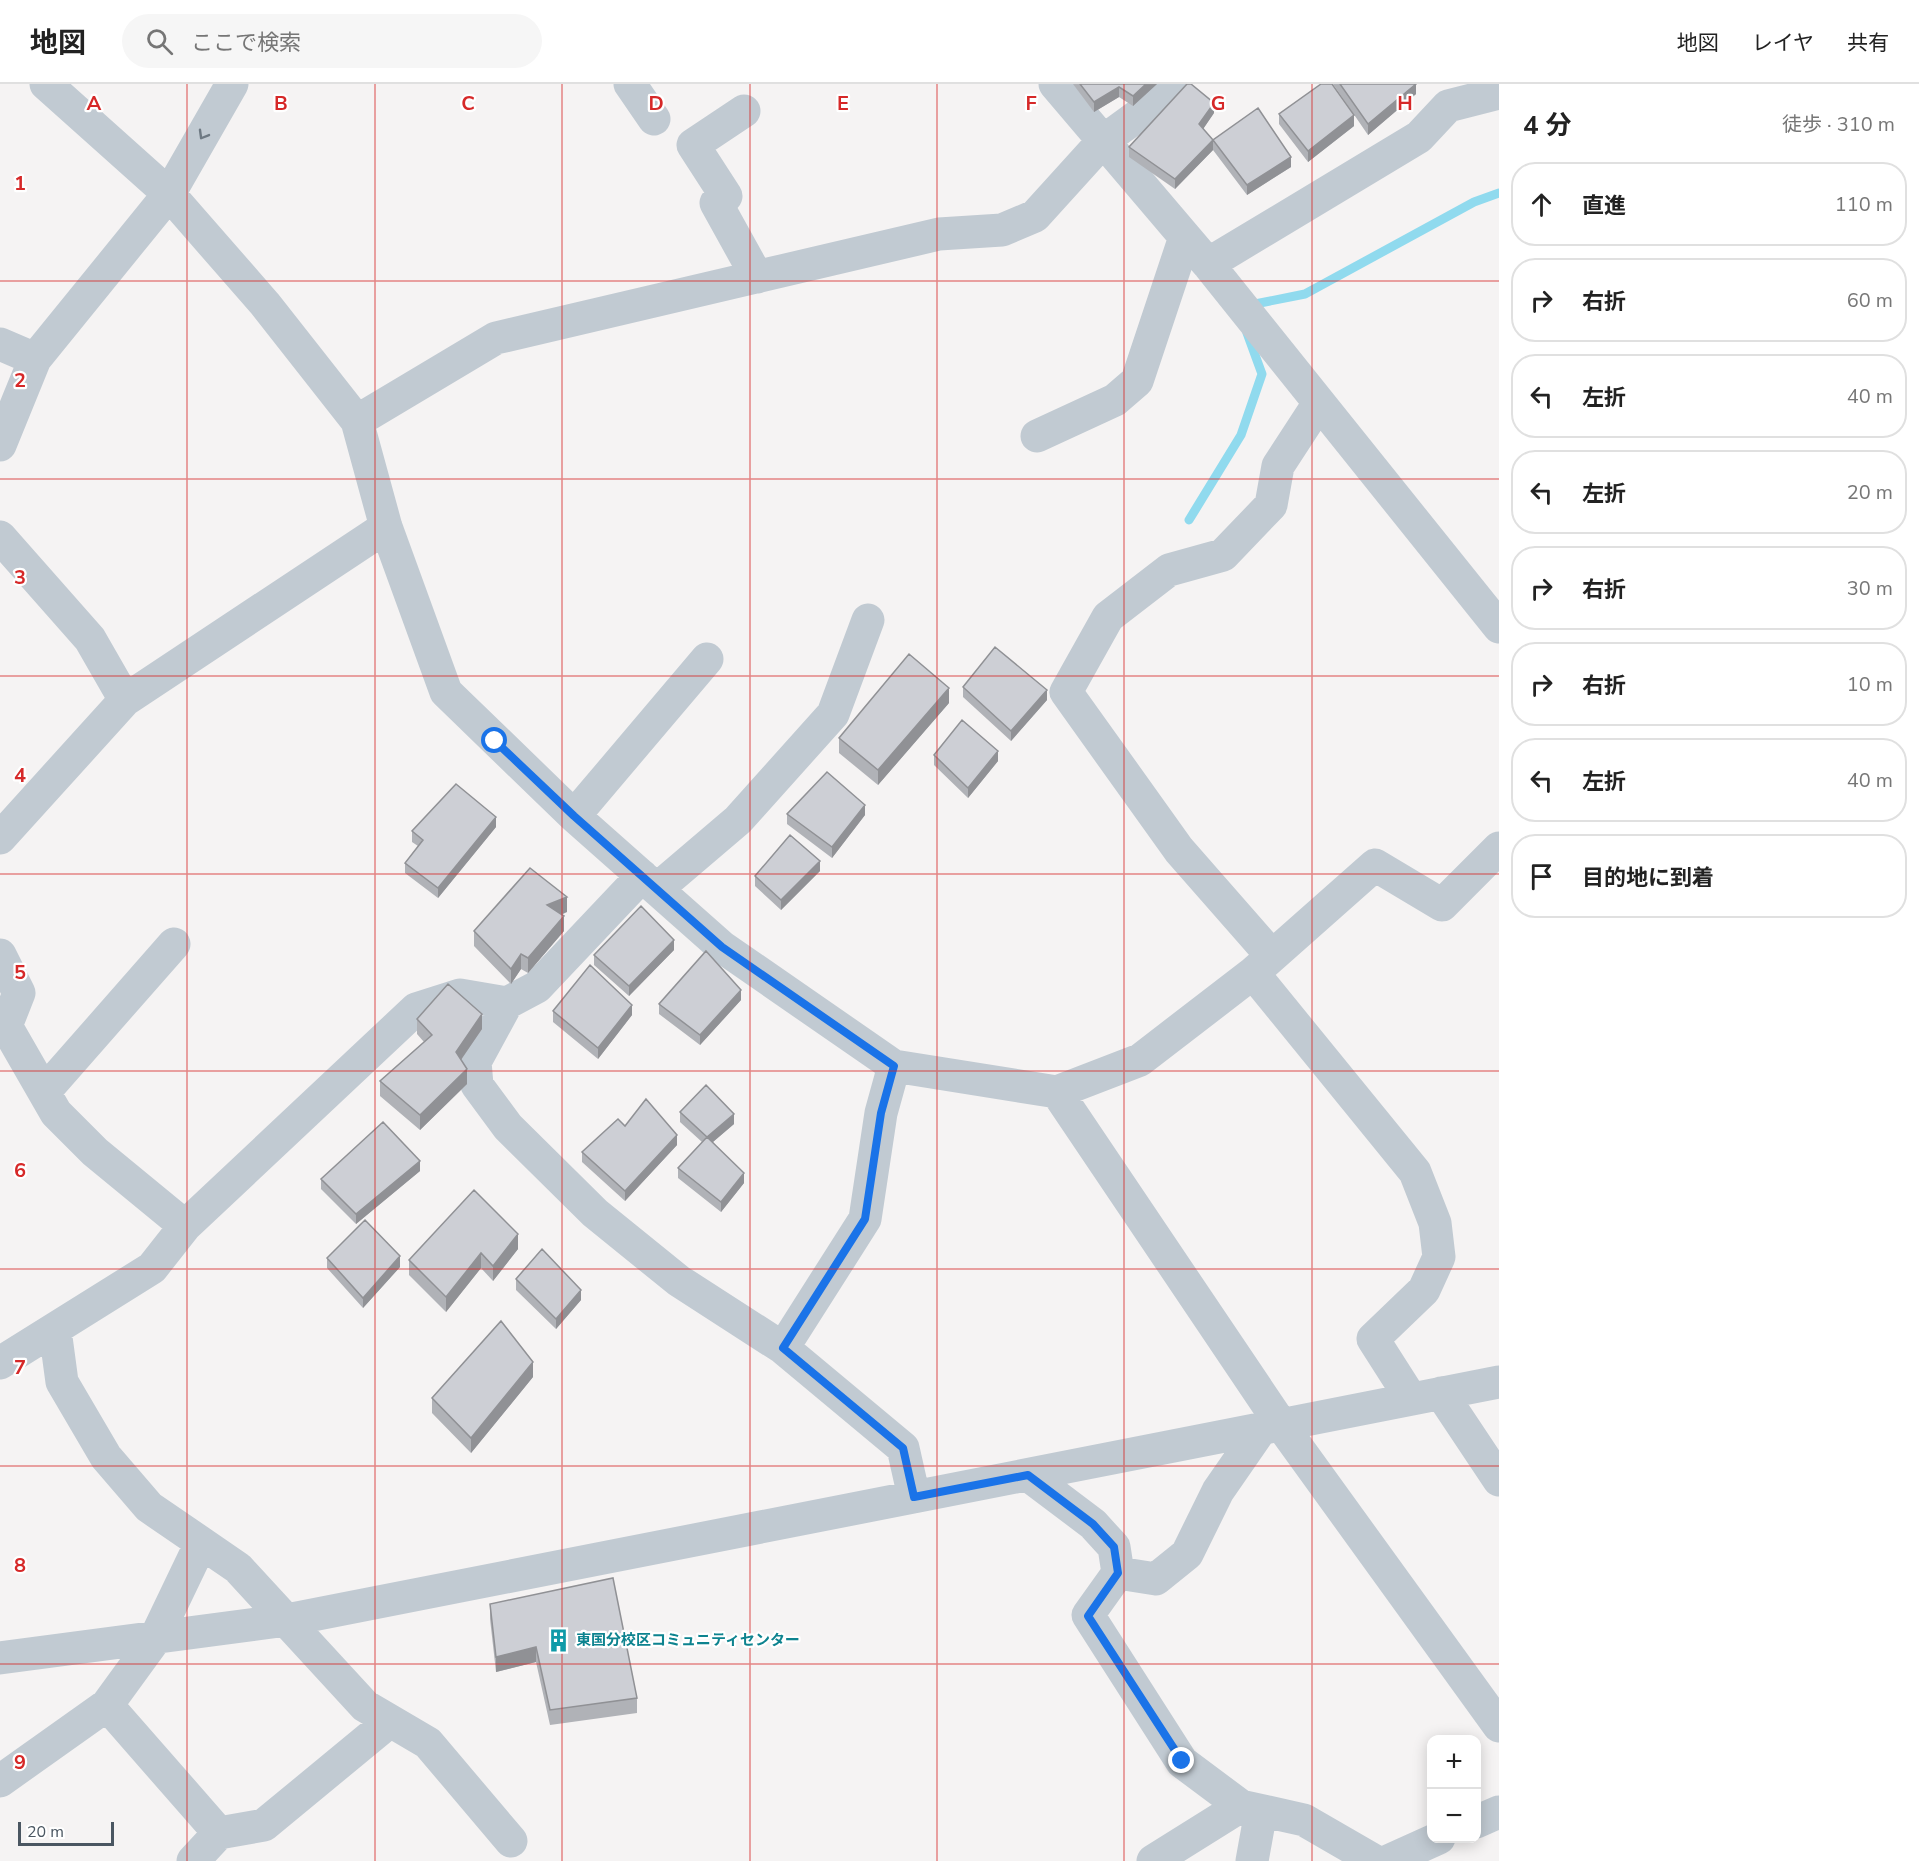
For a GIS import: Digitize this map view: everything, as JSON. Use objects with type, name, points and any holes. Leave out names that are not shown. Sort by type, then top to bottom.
[{"type":"street","points":[[46,84],[169,194],[265,304],[357,421],[386,527],[446,692],[574,816],[722,947],[894,1066],[1057,1092],[1140,1060],[1262,964],[1376,865],[1442,905],[1499,848]]},
{"type":"street","points":[[0,445],[35,359],[169,194],[232,84]]},
{"type":"street","points":[[630,84],[654,118]]},
{"type":"street","points":[[1055,84],[1208,264],[1499,627]]},
{"type":"street","points":[[357,421],[496,338],[939,234],[1002,230],[1035,216],[1103,141],[1158,101],[1171,84]]},
{"type":"street","points":[[1208,264],[1419,137],[1448,106],[1499,93]]},
{"type":"street","points":[[744,111],[693,145],[726,196],[716,203],[757,277]]},
{"type":"street","points":[[1037,436],[1115,400],[1137,381],[1185,237]]},
{"type":"street","points":[[0,344],[35,359]]},
{"type":"street","points":[[1319,403],[1278,466],[1271,505],[1224,555],[1169,570],[1108,617],[1066,692],[1415,1172],[1435,1223],[1439,1257],[1424,1290],[1372,1339],[1425,1395],[1499,1480]]},
{"type":"street","points":[[0,838],[125,700],[386,527]]},
{"type":"street","points":[[0,537],[90,639],[125,700]]},
{"type":"street","points":[[0,1363],[152,1268],[185,1226],[416,1009],[460,995],[507,1002],[537,987],[649,882],[738,820],[833,714],[868,620]]},
{"type":"street","points":[[574,816],[707,659]]},
{"type":"street","points":[[44,1092],[174,944]]},
{"type":"street","points":[[0,955],[19,993],[6,1026],[56,1113],[95,1152],[185,1226]]},
{"type":"street","points":[[507,1002],[475,1062],[477,1085],[508,1127],[595,1213],[679,1281],[783,1348],[903,1448],[914,1497]]},
{"type":"street","points":[[783,1348],[865,1219],[881,1113],[894,1066]]},
{"type":"street","points":[[1057,1092],[1272,1427],[1499,1726]]},
{"type":"street","points":[[55,1330],[63,1382],[106,1457],[149,1507],[238,1568],[365,1706],[428,1743],[511,1841]]},
{"type":"street","points":[[0,1658],[287,1620],[1499,1382]]},
{"type":"street","points":[[1118,1573],[1156,1579],[1187,1554],[1218,1491],[1272,1427]]},
{"type":"street","points":[[1028,1475],[1093,1524],[1114,1547],[1118,1573],[1088,1616],[1182,1761],[1251,1809],[1304,1821],[1375,1861]]},
{"type":"street","points":[[0,1781],[107,1705],[155,1639],[201,1543]]},
{"type":"street","points":[[107,1705],[219,1833]]},
{"type":"street","points":[[193,1861],[219,1833],[264,1825],[390,1721]]},
{"type":"street","points":[[1153,1861],[1251,1809]]},
{"type":"street","points":[[1251,1809],[1252,1861]]},
{"type":"street","points":[[1481,1820],[1499,1812]]},
{"type":"street","points":[[1388,1861],[1430,1843]]},
{"type":"building","points":[[1080,84],[1146,84],[1133,96],[1119,87],[1094,102]]},
{"type":"building","points":[[1187,84],[1191,84],[1214,103],[1199,124],[1213,140],[1175,179],[1129,147]]},
{"type":"building","points":[[1321,84],[1332,84],[1354,115],[1308,151],[1279,114]]},
{"type":"building","points":[[1340,84],[1416,84],[1368,124]]},
{"type":"building","points":[[1258,108],[1291,157],[1247,185],[1213,140]]},
{"type":"building","points":[[995,647],[1047,690],[1011,731],[963,687]]},
{"type":"building","points":[[909,654],[949,688],[878,770],[839,738]]},
{"type":"building","points":[[962,720],[998,751],[968,788],[934,755]]},
{"type":"building","points":[[827,772],[865,805],[832,847],[787,814]]},
{"type":"building","points":[[456,784],[496,817],[438,888],[405,863],[423,840],[412,831]]},
{"type":"building","points":[[790,835],[820,861],[781,900],[755,876]]},
{"type":"building","points":[[530,868],[567,897],[547,905],[564,916],[528,958],[521,954],[511,969],[474,931]]},
{"type":"building","points":[[641,906],[674,940],[629,986],[594,955]]},
{"type":"building","points":[[706,951],[741,990],[700,1035],[659,1004]]},
{"type":"building","points":[[590,965],[632,1005],[598,1048],[553,1011]]},
{"type":"building","points":[[448,984],[482,1014],[456,1052],[467,1069],[420,1115],[380,1081],[432,1035],[417,1019]]},
{"type":"building","points":[[706,1085],[734,1114],[707,1137],[680,1112]]},
{"type":"building","points":[[646,1099],[677,1135],[625,1191],[582,1152],[618,1119],[625,1126]]},
{"type":"building","points":[[383,1122],[420,1161],[356,1214],[321,1179]]},
{"type":"building","points":[[707,1137],[744,1173],[721,1202],[678,1168]]},
{"type":"building","points":[[474,1190],[518,1234],[493,1266],[481,1253],[446,1297],[409,1260]]},
{"type":"building","points":[[365,1220],[400,1256],[363,1298],[327,1258]]},
{"type":"building","points":[[542,1249],[581,1290],[556,1319],[516,1279]]},
{"type":"building","points":[[501,1321],[533,1362],[471,1438],[432,1398]]},
{"type":"building","name":"東国分校区コミュニティセンター","points":[[613,1578],[637,1698],[550,1710],[536,1647],[496,1657],[490,1604]]},
{"type":"waterway","points":[[1250,305],[1305,294],[1474,202],[1499,193]]},
{"type":"waterway","points":[[1189,520],[1241,435],[1262,374],[1247,333]]},
{"type":"place","name":"東国分校区コミュニティセンター","points":[[558,1640]]},
{"type":"route","points":[[495,741],[574,816],[722,947],[894,1066],[881,1113],[865,1219],[783,1348],[903,1448],[914,1497],[1028,1475],[1093,1524],[1114,1547],[1118,1573],[1088,1616],[1182,1761]]}]
